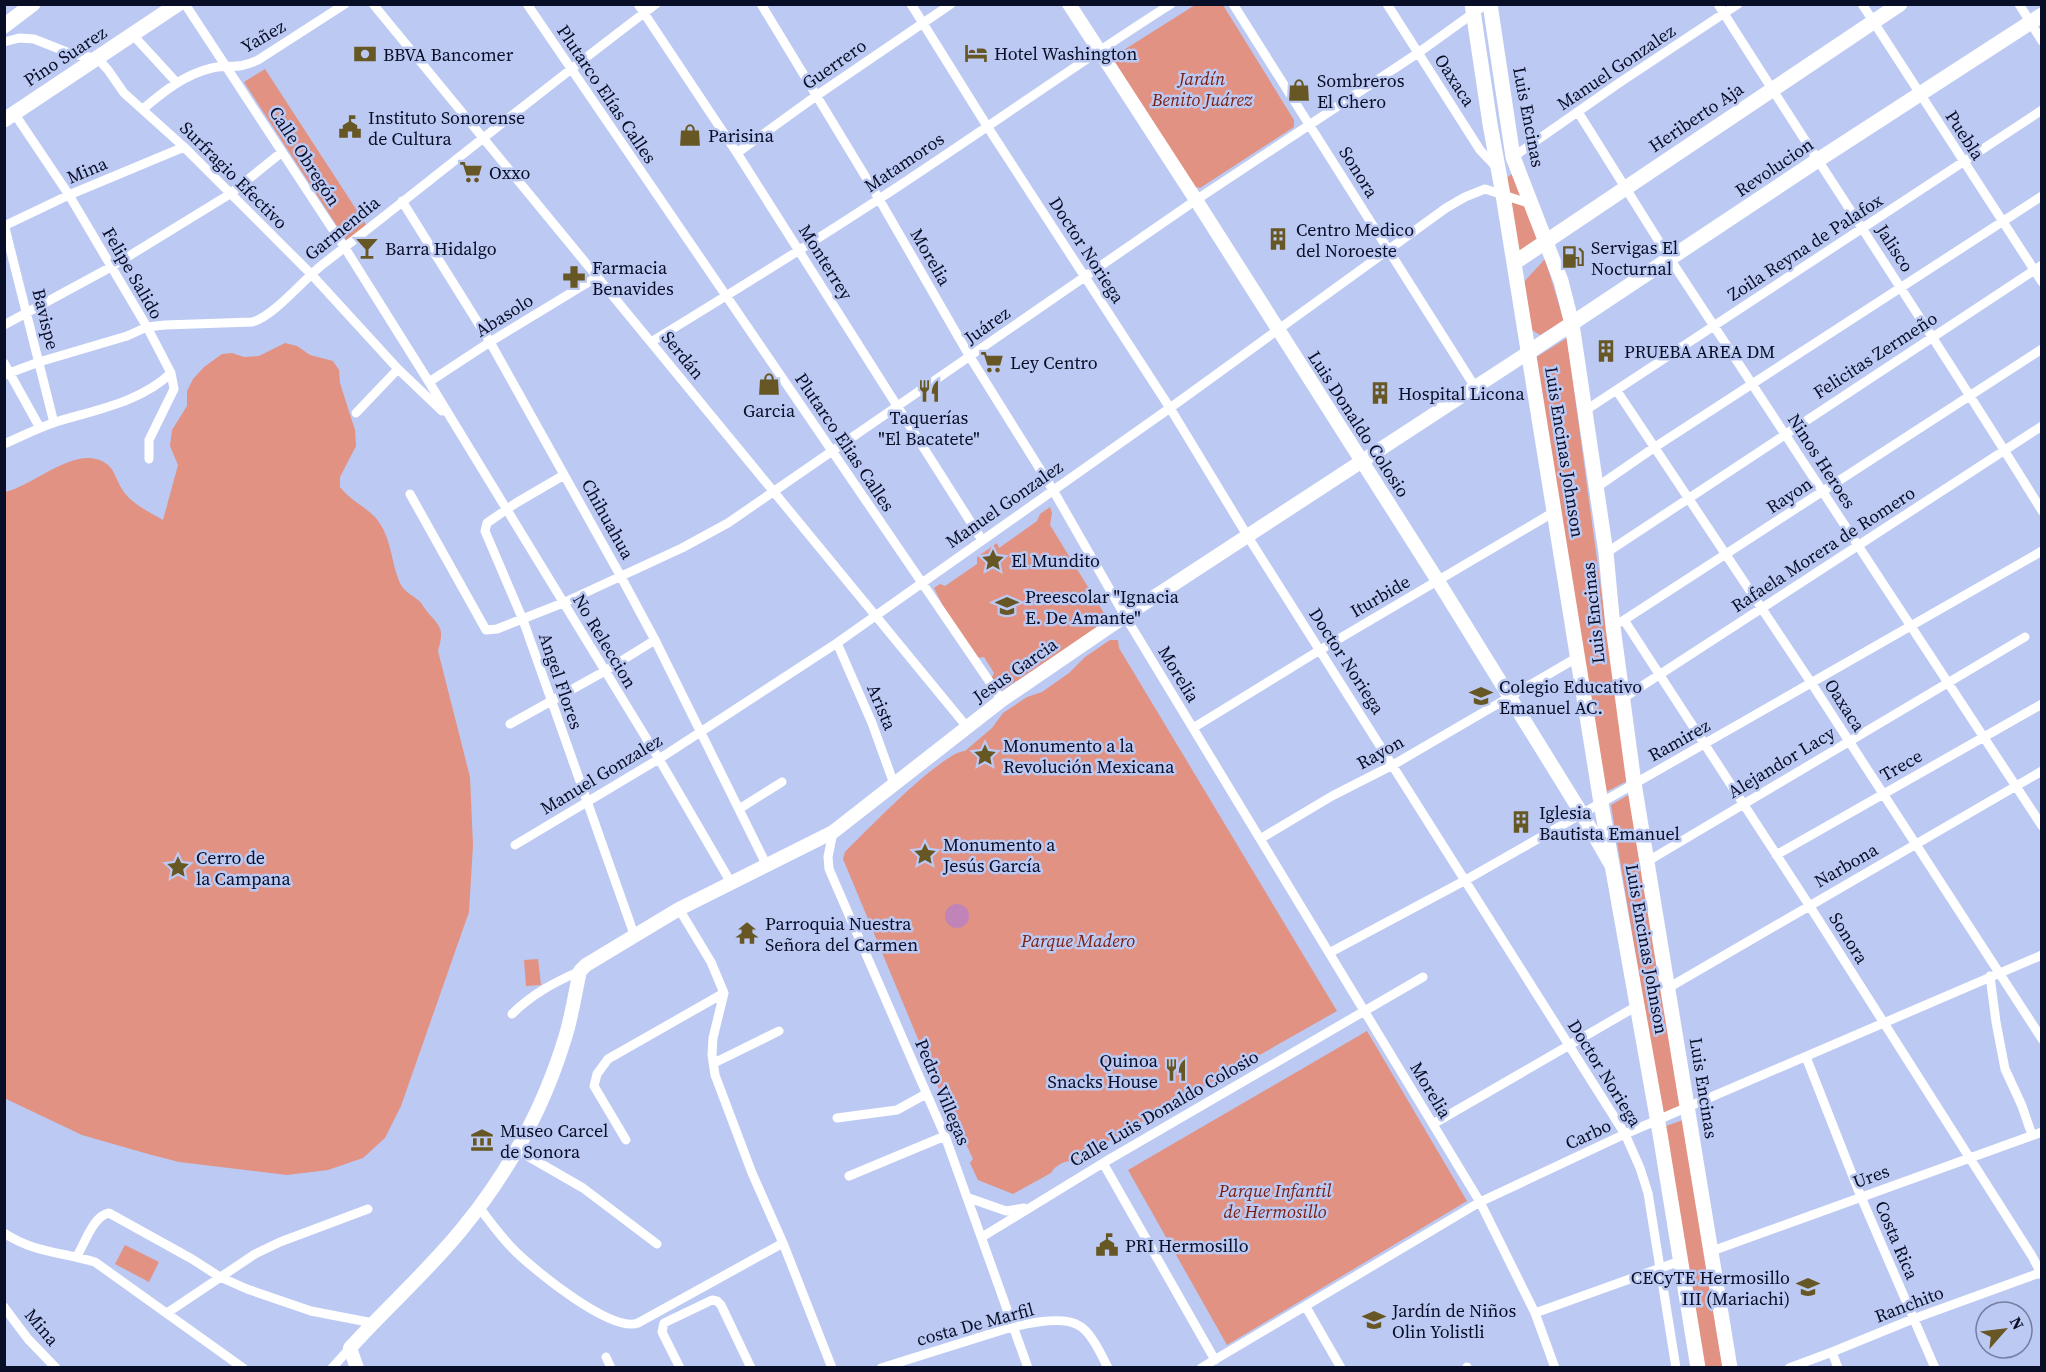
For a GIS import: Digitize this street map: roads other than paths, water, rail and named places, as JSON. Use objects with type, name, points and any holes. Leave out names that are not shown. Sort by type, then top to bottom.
[{"type":"main road","name":"Pino Suarez","points":[[9,116],[178,4]]},
{"type":"main road","name":"Heriberto Aja","points":[[1514,263],[1900,4]]},
{"type":"main road","points":[[4,26],[25,7]]},
{"type":"main road","name":"Luis Encinas","points":[[1481,7],[1513,157],[1561,281],[1572,324],[1606,553],[1619,624],[1622,699],[1634,783],[1730,1368]]},
{"type":"main road","name":"Luis Encinas Johnson","points":[[1481,7],[1498,170],[1601,803],[1669,1188],[1698,1368]]},
{"type":"main road","name":"Revolucion","points":[[1529,352],[1818,160],[2036,19]]},
{"type":"street","name":"Calle Obregón","points":[[185,4],[345,248],[450,419]]},
{"type":"street","name":"Yañez","points":[[143,109],[177,83],[212,68],[243,67],[258,60],[345,4]]},
{"type":"street","name":"Serdán","points":[[374,4],[967,727]]},
{"type":"street","name":"Plutarco Elías Calles","points":[[527,4],[660,202]]},
{"type":"street","name":"Monterrey","points":[[639,4],[737,153],[982,540]]},
{"type":"street","name":"Garmendia","points":[[7,374],[127,336],[147,327],[257,321],[402,201],[656,4]]},
{"type":"street","name":"Morelia","points":[[761,4],[879,199],[970,357],[1053,490],[1125,616],[1480,1202],[1535,1313],[1556,1368]]},
{"type":"street","name":"Doctor Noriega","points":[[910,4],[1170,408],[1568,1047],[1625,1134],[1648,1193],[1676,1368]]},
{"type":"street","name":"Guerrero","points":[[737,153],[951,4]]},
{"type":"street","name":"Luis Donaldo Colosio","points":[[1069,4],[1438,581],[1582,814],[1612,867]]},
{"type":"street","name":"Matamoros","points":[[651,342],[879,199],[1171,4]]},
{"type":"street","name":"Sonora","points":[[1233,4],[1475,387]]},
{"type":"street","name":"Oaxaca","points":[[1387,4],[1480,150],[1498,170]]},
{"type":"street","name":"Jalisco","points":[[1718,4],[2042,510]]},
{"type":"street","name":"Manuel Gonzalez","points":[[1513,157],[1738,4]]},
{"type":"street","name":"Puebla","points":[[1862,4],[2002,221],[2038,268],[2042,282]]},
{"type":"street","points":[[2019,4],[2036,19],[2042,41]]},
{"type":"street","name":"Juárez","points":[[410,494],[486,630],[493,630],[523,620],[562,603],[681,548],[728,523],[1084,276],[1418,52],[1481,7]]},
{"type":"street","points":[[133,35],[177,83]]},
{"type":"street","points":[[4,42],[14,38],[26,38],[72,54],[95,58]]},
{"type":"street","name":"Surfragio Efectivo","points":[[95,58],[108,70],[124,93],[184,147],[311,274],[398,369],[450,419]]},
{"type":"street","name":"Zoila Reyna de Palafox","points":[[1586,410],[2042,110]]},
{"type":"street","name":"Ninos Heroes","points":[[1578,112],[1670,259],[1822,493],[2042,826]]},
{"type":"street","name":"Felipe Salido","points":[[9,116],[69,195],[147,327],[171,373]]},
{"type":"street","name":"Mina","points":[[5,225],[69,195],[184,147]]},
{"type":"street","points":[[4,325],[111,267],[230,194],[282,152]]},
{"type":"street","name":"Manuel Gonzalez","points":[[515,845],[659,759],[837,643],[1170,408],[1446,208],[1475,191],[1485,189],[1531,204]]},
{"type":"street","points":[[1597,487],[2042,196]]},
{"type":"street","name":"Chihuahua","points":[[402,201],[490,342],[656,640],[766,864]]},
{"type":"street","name":"Plutarco Elias Calles","points":[[660,202],[1002,700]]},
{"type":"street","name":"Bavispe","points":[[5,225],[54,423]]},
{"type":"street","name":"Felicitas Zermeño","points":[[1606,553],[2038,268]]},
{"type":"street","name":"Abasolo","points":[[429,382],[597,277]]},
{"type":"street","name":"Rayon","points":[[1619,624],[2042,349]]},
{"type":"street","name":"Jesus Garcia","points":[[580,971],[679,909],[730,881],[833,832],[1002,700],[1125,616],[1529,352]]},
{"type":"street","points":[[4,363],[7,374],[40,428]]},
{"type":"street","points":[[356,413],[398,369]]},
{"type":"street","points":[[4,444],[40,428],[134,397],[156,386],[171,373]]},
{"type":"street","points":[[149,459],[149,440],[174,389],[171,373]]},
{"type":"street","name":"Oaxaca","points":[[1617,391],[1916,843],[1994,974],[2042,1039]]},
{"type":"street","name":"No Releccion","points":[[450,419],[659,759],[730,881]]},
{"type":"street","name":"Rafaela Morera de Romero","points":[[1622,699],[2042,426]]},
{"type":"street","name":"Angel Flores","points":[[564,475],[487,523],[485,531],[523,620],[635,937]]},
{"type":"street","name":"Iturbide","points":[[1193,728],[1554,512]]},
{"type":"street","name":"Ramirez","points":[[1329,953],[1464,881],[2042,551]]},
{"type":"street","name":"Sonora","points":[[1619,624],[1660,675],[1705,744],[2041,1274]]},
{"type":"street","name":"Alejandor Lacy","points":[[1648,861],[2025,637]]},
{"type":"street","points":[[510,724],[656,640]]},
{"type":"street","name":"Arista","points":[[837,643],[872,723],[894,784]]},
{"type":"street","name":"Rayon","points":[[1260,839],[1332,796],[1393,765],[1578,657]]},
{"type":"street","name":"Trece","points":[[1776,855],[2042,704]]},
{"type":"street","name":"Narbona","points":[[1668,988],[1743,947],[1809,905],[2042,771]]},
{"type":"street","points":[[739,809],[782,782]]},
{"type":"street","name":"Pedro Villegas","points":[[833,832],[828,857],[829,869],[945,1136],[1028,1368]]},
{"type":"street","points":[[679,909],[711,962],[724,993],[712,1038],[715,1075],[832,1368]]},
{"type":"street","name":"Carbo","points":[[1201,1368],[1480,1202],[1625,1134],[2042,955]]},
{"type":"street","points":[[512,1014],[536,994],[555,982],[580,971]]},
{"type":"street","points":[[332,1368],[442,1251],[479,1207],[517,1150],[548,1084],[564,1042],[580,971]]},
{"type":"street","points":[[1994,974],[1996,1022],[2005,1069],[2037,1134]]},
{"type":"street","name":"Calle Luis Donaldo Colosio","points":[[982,1237],[1103,1163],[1423,977]]},
{"type":"street","points":[[626,1140],[594,1086],[597,1074],[608,1059],[724,993]]},
{"type":"street","points":[[1433,1124],[1637,1006]]},
{"type":"street","points":[[714,1063],[779,1031]]},
{"type":"street","name":"Costa Rica","points":[[1806,1057],[1861,1197],[1935,1368]]},
{"type":"street","points":[[837,1118],[897,1110],[926,1094]]},
{"type":"street","name":"Ures","points":[[1712,1251],[2037,1134]]},
{"type":"street","points":[[849,1176],[945,1136]]},
{"type":"street","points":[[517,1150],[583,1188],[657,1244]]},
{"type":"street","points":[[1103,1163],[1215,1360]]},
{"type":"street","points":[[1648,1193],[1669,1188]]},
{"type":"street","points":[[969,1198],[1006,1211],[1029,1208]]},
{"type":"street","points":[[479,1207],[514,1250],[550,1281],[586,1305],[626,1325],[638,1323],[783,1243]]},
{"type":"street","points":[[167,1312],[255,1254],[368,1209]]},
{"type":"street","points":[[78,1256],[97,1221],[102,1215],[109,1213],[220,1277],[247,1289],[311,1311],[373,1323]]},
{"type":"street","points":[[4,1233],[38,1250],[78,1256],[95,1262],[243,1368]]},
{"type":"street","points":[[1535,1313],[1680,1261]]},
{"type":"street","name":"Ranchito","points":[[1789,1368],[1913,1319],[2041,1274]]},
{"type":"street","points":[[681,1368],[662,1332],[662,1327],[664,1323],[712,1300],[717,1300],[721,1305],[751,1368]]},
{"type":"street","points":[[1306,1306],[1341,1368]]},
{"type":"street","name":"Mina","points":[[4,1307],[28,1339],[56,1368]]},
{"type":"street","name":"costa De Marfil","points":[[881,1368],[1012,1327],[1063,1321],[1079,1325],[1091,1338],[1108,1368]]},
{"type":"street","points":[[350,1348],[357,1368]]},
{"type":"street","points":[[1832,1352],[1838,1368]]},
{"type":"street","points":[[606,1358],[611,1368]]},
{"type":"place","name":"Hotel Washington","points":[[976,53]]},
{"type":"place","name":"BBVA Bancomer","points":[[365,54]]},
{"type":"place","name":"Sombreros El Chero","points":[[1299,90]]},
{"type":"place","name":"Instituto Sonorense de Cultura","points":[[350,127]]},
{"type":"place","name":"Parisina","points":[[690,135]]},
{"type":"place","name":"Oxxo","points":[[471,172]]},
{"type":"place","name":"Centro Medico del Noroeste","points":[[1278,239]]},
{"type":"place","name":"Barra Hidalgo","points":[[367,248]]},
{"type":"place","name":"Servigas El Nocturnal","points":[[1573,257]]},
{"type":"place","name":"Farmacia Benavides","points":[[574,277]]},
{"type":"place","name":"PRUEBA AREA DM","points":[[1606,351]]},
{"type":"place","name":"Ley Centro","points":[[992,362]]},
{"type":"place","name":"Garcia","points":[[769,384]]},
{"type":"place","name":"Taquerías \"El Bacatete\"","points":[[929,391]]},
{"type":"place","name":"Hospital Licona","points":[[1380,393]]},
{"type":"place","name":"El Mundito","points":[[993,560]]},
{"type":"place","name":"Preescolar \"Ignacia E. De Amante\"","points":[[1007,606]]},
{"type":"place","name":"Colegio Educativo Emanuel AC.","points":[[1481,696]]},
{"type":"place","name":"Monumento a la Revolución Mexicana","points":[[985,755]]},
{"type":"place","name":"Iglesia Bautista Emanuel","points":[[1521,822]]},
{"type":"place","name":"Monumento a Jesús García","points":[[925,854]]},
{"type":"place","name":"Cerro de la Campana","points":[[178,867]]},
{"type":"place","name":"Parroquia Nuestra Señora del Carmen","points":[[747,933]]},
{"type":"place","name":"Quinoa Snacks House","points":[[1176,1070]]},
{"type":"place","name":"Museo Carcel de Sonora","points":[[482,1140]]},
{"type":"place","name":"PRI Hermosillo","points":[[1107,1245]]},
{"type":"place","name":"CECyTE Hermosillo III (Mariachi)","points":[[1808,1287]]},
{"type":"place","name":"Jardín de Niños Olin Yolistli","points":[[1374,1320]]},
{"type":"park label","name":"Jardín Benito Juárez","points":[[1202,88]]},
{"type":"park label","name":"Parque Madero","points":[[1078,940]]},
{"type":"park label","name":"Parque Infantil de Hermosillo","points":[[1275,1200]]}]
